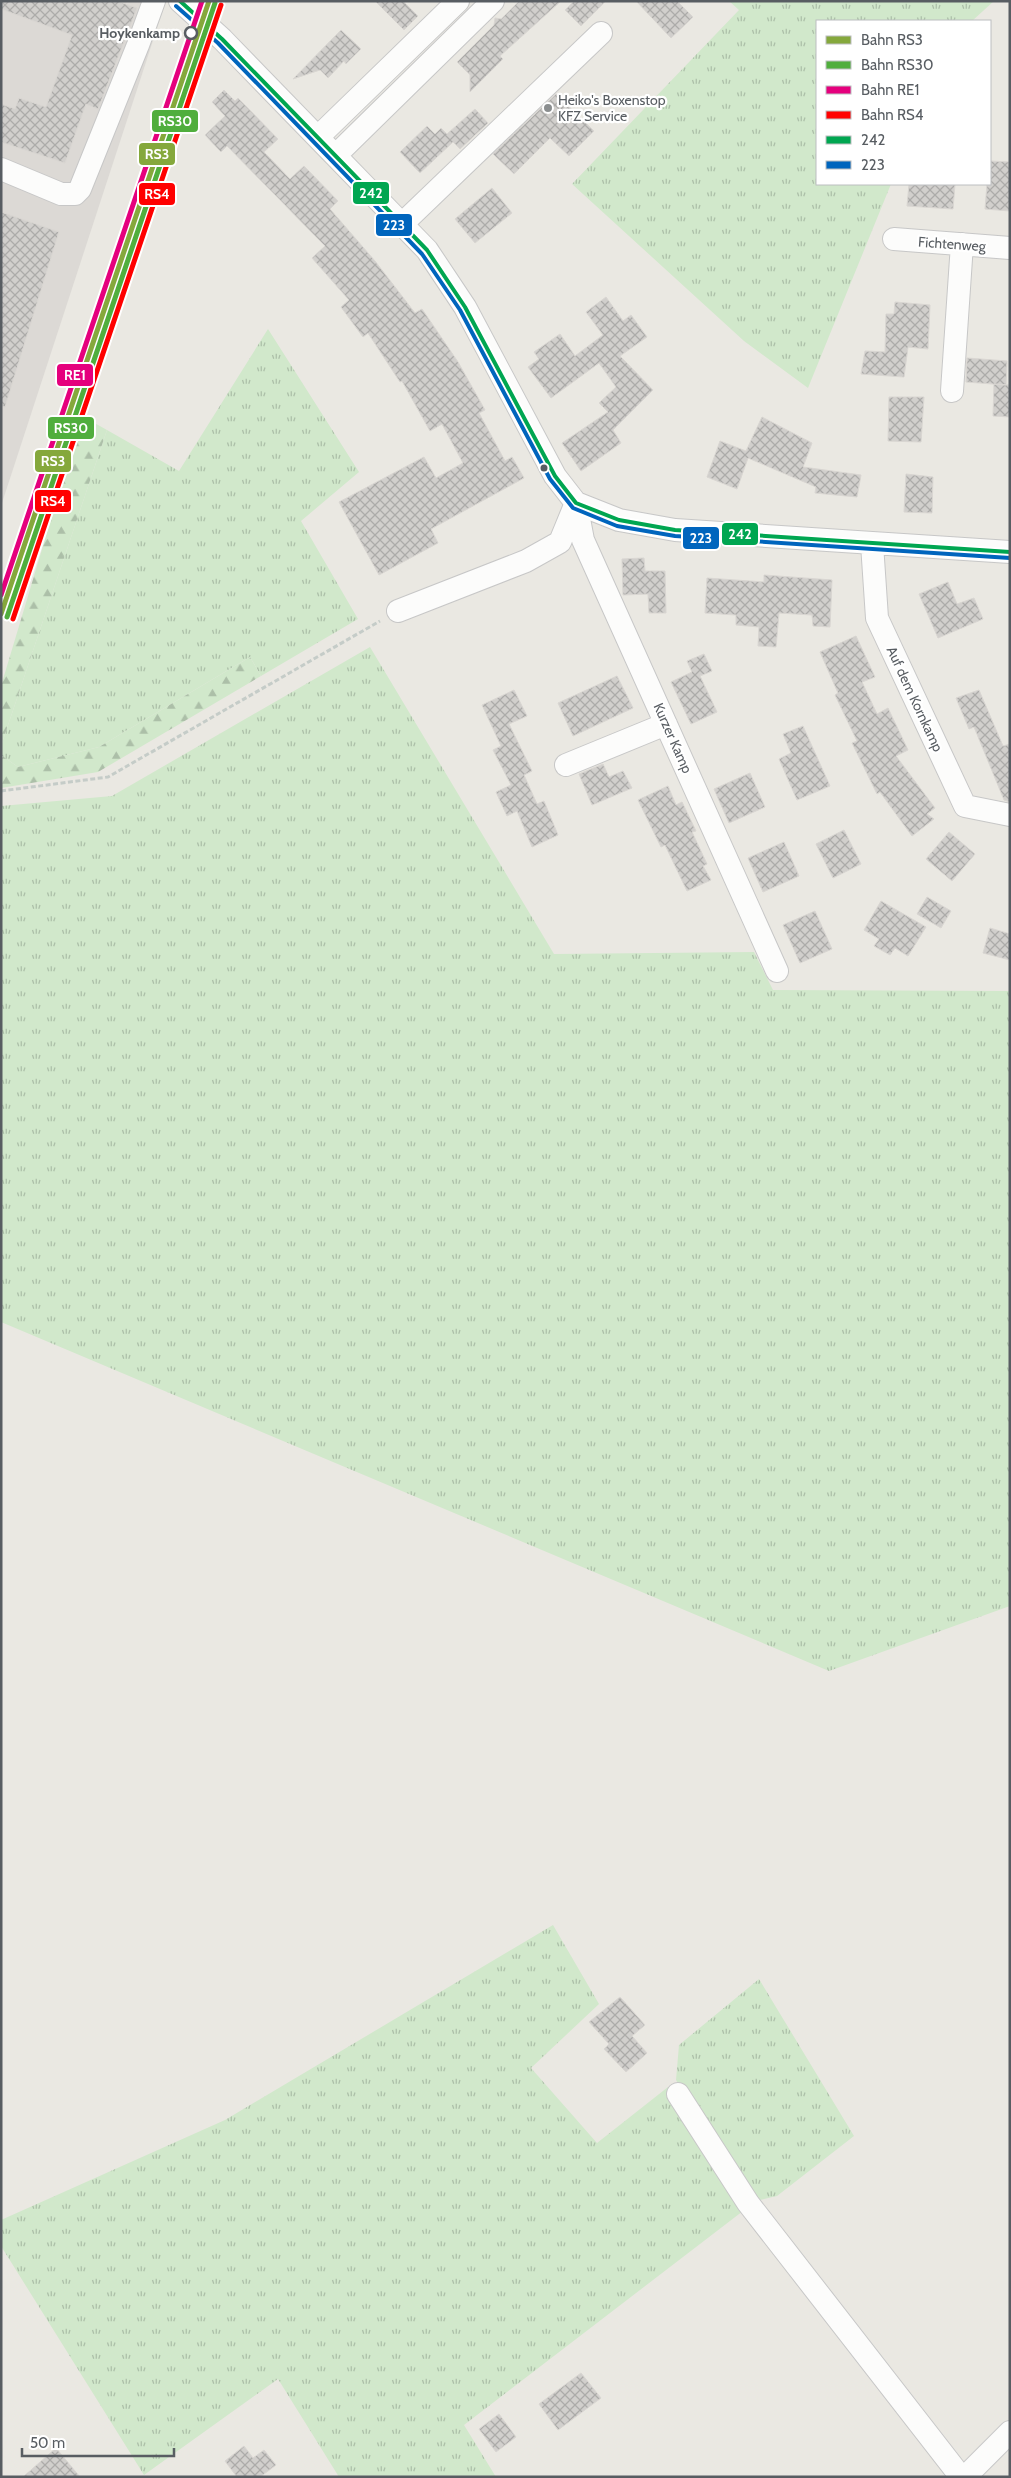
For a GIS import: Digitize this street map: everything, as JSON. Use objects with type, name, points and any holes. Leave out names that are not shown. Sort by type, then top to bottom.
[{"type":"street","points":[[1,169],[60,194],[75,194],[80,189],[135,54],[154,1]]},
{"type":"street","points":[[180,1],[222,40],[427,250],[465,307],[556,476],[576,503],[619,520],[675,530],[1010,552]]},
{"type":"street","points":[[318,137],[458,1]]},
{"type":"street","points":[[336,155],[492,1]]},
{"type":"street","points":[[402,224],[600,33]]},
{"type":"street","name":"Fichtenweg","points":[[894,239],[1010,248]]},
{"type":"street","points":[[952,391],[962,244]]},
{"type":"street","points":[[398,611],[526,561],[560,542],[576,503]]},
{"type":"street","name":"Kurzer Kamp","points":[[576,503],[583,540],[777,971]]},
{"type":"street","name":"Auf dem Kornkamp","points":[[872,544],[877,618],[965,806],[1010,815]]},
{"type":"street","points":[[566,765],[666,724]]},
{"type":"street","points":[[678,2094],[748,2203],[963,2477],[1010,2432]]},
{"type":"path","points":[[1,791],[108,777],[398,611]]},
{"type":"shaded area","points":[[1,1],[157,1],[164,7],[1,506]]},
{"type":"green space","points":[[729,1],[994,1],[973,20],[816,20],[816,185],[891,185],[808,388],[744,341],[572,184],[739,10]]},
{"type":"green space","points":[[268,329],[359,472],[301,521],[358,619],[261,676],[250,657],[99,747],[18,767],[1,755],[1,746],[107,430],[179,471]]},
{"type":"green space","points":[[82,416],[107,430],[1,746],[1,686]]},
{"type":"green space","points":[[370,647],[554,954],[754,952],[773,990],[1010,991],[1010,1606],[829,1671],[1,1322],[1,806],[112,796]]},
{"type":"green space","points":[[250,657],[261,676],[98,772],[1,788],[1,755],[18,767],[99,747]]},
{"type":"green space","points":[[553,1925],[599,2004],[531,2068],[597,2143],[668,2087],[695,2136],[743,2211],[464,2425],[496,2477],[339,2477],[278,2379],[144,2475],[1,2246],[1,2220],[225,2120]]},
{"type":"green space","points":[[759,1979],[854,2136],[777,2196],[756,2201],[676,2080],[679,2045]]},
{"type":"building","points":[[1,1],[117,1],[137,8],[98,109],[86,104],[65,163],[1,142],[1,104],[15,109],[19,98],[46,107],[72,35],[1,9]]},
{"type":"building","points":[[375,1],[403,1],[418,16],[404,30]]},
{"type":"building","points":[[519,1],[561,1],[500,56],[503,59],[470,92],[470,75],[457,62],[494,25],[495,18],[501,19]]},
{"type":"building","points":[[574,1],[606,1],[581,26],[565,10]]},
{"type":"building","points":[[636,1],[677,1],[693,17],[671,38]]},
{"type":"building","points":[[341,30],[361,49],[346,64],[344,61],[328,78],[320,70],[293,79]]},
{"type":"building","points":[[224,90],[235,101],[238,98],[278,139],[264,152],[290,179],[304,166],[338,201],[330,209],[375,261],[415,313],[422,309],[458,362],[485,410],[479,413],[505,461],[512,457],[524,478],[431,529],[438,543],[379,575],[339,502],[424,457],[436,478],[463,463],[442,424],[430,431],[402,381],[400,382],[368,333],[363,337],[341,307],[349,300],[312,258],[325,246],[227,146],[221,152],[205,135],[225,116],[212,102]]},
{"type":"building","name":"Heiko's Boxenstop KFZ Service","points":[[556,94],[594,131],[569,156],[550,138],[514,174],[493,154]]},
{"type":"building","points":[[475,109],[488,123],[460,149],[453,142],[420,173],[400,152],[427,126],[435,134],[441,128],[447,134]]},
{"type":"building","points":[[991,161],[1010,162],[1010,211],[985,209],[987,185],[991,185]]},
{"type":"building","points":[[909,185],[955,185],[953,209],[907,206]]},
{"type":"building","points":[[492,188],[512,213],[475,243],[455,219]]},
{"type":"building","points":[[1,212],[59,232],[5,407],[1,406]]},
{"type":"building","points":[[606,297],[623,321],[631,315],[647,337],[620,356],[653,390],[613,430],[621,443],[581,471],[562,443],[608,412],[599,403],[616,387],[599,363],[551,398],[528,367],[539,359],[534,352],[560,334],[575,356],[603,335],[586,312]]},
{"type":"building","points":[[895,302],[930,305],[928,349],[908,347],[904,377],[861,374],[865,351],[885,352],[886,314],[894,314]]},
{"type":"building","points":[[967,358],[1007,361],[1006,385],[966,382]]},
{"type":"building","points":[[994,384],[1010,385],[1010,417],[993,416]]},
{"type":"building","points":[[889,397],[924,397],[921,442],[888,441]]},
{"type":"building","points":[[762,417],[812,443],[803,467],[861,475],[857,497],[815,493],[816,487],[748,458],[737,489],[707,477],[720,441],[746,451]]},
{"type":"building","points":[[906,474],[933,477],[932,513],[904,512]]},
{"type":"building","points":[[644,558],[645,571],[665,571],[666,613],[649,613],[648,594],[623,595],[622,559]]},
{"type":"building","points":[[764,575],[832,580],[830,627],[813,626],[812,615],[779,613],[776,647],[758,646],[759,627],[736,625],[736,615],[705,613],[707,578],[764,582]]},
{"type":"building","points":[[948,582],[957,604],[974,598],[983,619],[938,638],[919,594]]},
{"type":"building","points":[[856,636],[875,677],[862,682],[877,714],[888,708],[908,750],[896,756],[935,808],[927,814],[934,819],[912,836],[880,792],[877,794],[852,743],[857,741],[835,695],[838,693],[820,652]]},
{"type":"building","points":[[704,654],[712,671],[700,676],[717,712],[691,724],[671,682],[692,672],[687,661]]},
{"type":"building","points":[[617,676],[633,708],[573,736],[558,703]]},
{"type":"building","points":[[514,690],[527,716],[509,724],[532,771],[524,775],[537,804],[544,801],[558,835],[532,847],[517,811],[507,816],[496,792],[511,785],[493,750],[501,746],[482,705]]},
{"type":"building","points":[[979,690],[1003,746],[1010,744],[1010,802],[1004,800],[974,727],[969,729],[956,698]]},
{"type":"building","points":[[803,726],[830,786],[797,800],[779,759],[791,753],[783,734]]},
{"type":"building","points":[[603,764],[609,777],[623,771],[632,788],[592,805],[579,774]]},
{"type":"building","points":[[750,773],[765,807],[729,823],[714,789]]},
{"type":"building","points":[[668,786],[676,805],[682,802],[696,831],[692,832],[707,864],[703,866],[711,880],[687,891],[665,845],[661,847],[638,800]]},
{"type":"building","points":[[844,830],[861,864],[833,878],[816,844]]},
{"type":"building","points":[[949,832],[975,854],[952,881],[926,859]]},
{"type":"building","points":[[784,842],[799,876],[763,892],[748,858]]},
{"type":"building","points":[[927,897],[951,911],[941,928],[917,914]]},
{"type":"building","points":[[881,901],[926,927],[908,956],[895,948],[890,955],[874,946],[879,939],[864,930]]},
{"type":"building","points":[[815,911],[832,949],[800,963],[783,925]]},
{"type":"building","points":[[990,928],[1010,934],[1010,960],[983,953]]},
{"type":"building","points":[[620,1997],[645,2025],[632,2036],[647,2053],[626,2072],[604,2049],[609,2044],[589,2022]]},
{"type":"building","points":[[581,2373],[601,2398],[558,2430],[539,2404]]},
{"type":"building","points":[[499,2414],[516,2437],[496,2452],[479,2429]]},
{"type":"building","points":[[244,2446],[253,2458],[264,2450],[276,2465],[260,2477],[237,2477],[225,2461]]},
{"type":"building","points":[[56,2448],[80,2477],[23,2477]]},
{"type":"rail line","name":"RE1","points":[[1,595],[202,1]]},
{"type":"rail line","name":"RS3","points":[[1,614],[209,1]]},
{"type":"rail line","name":"RS30","points":[[7,617],[215,3]]},
{"type":"rail line","name":"RS4","points":[[13,619],[221,5]]},
{"type":"transit line","name":"242","points":[[180,1],[222,39],[427,250],[465,307],[555,476],[576,503],[619,520],[675,530],[1010,552]]},
{"type":"transit line","name":"223","points":[[176,6],[218,43],[422,254],[460,310],[550,479],[573,508],[617,526],[675,536],[1010,558]]},
{"type":"place","name":"Hoykenkamp","points":[[191,33]]},
{"type":"place","name":"Heiko's Boxenstop KFZ Service","points":[[548,108]]}]
